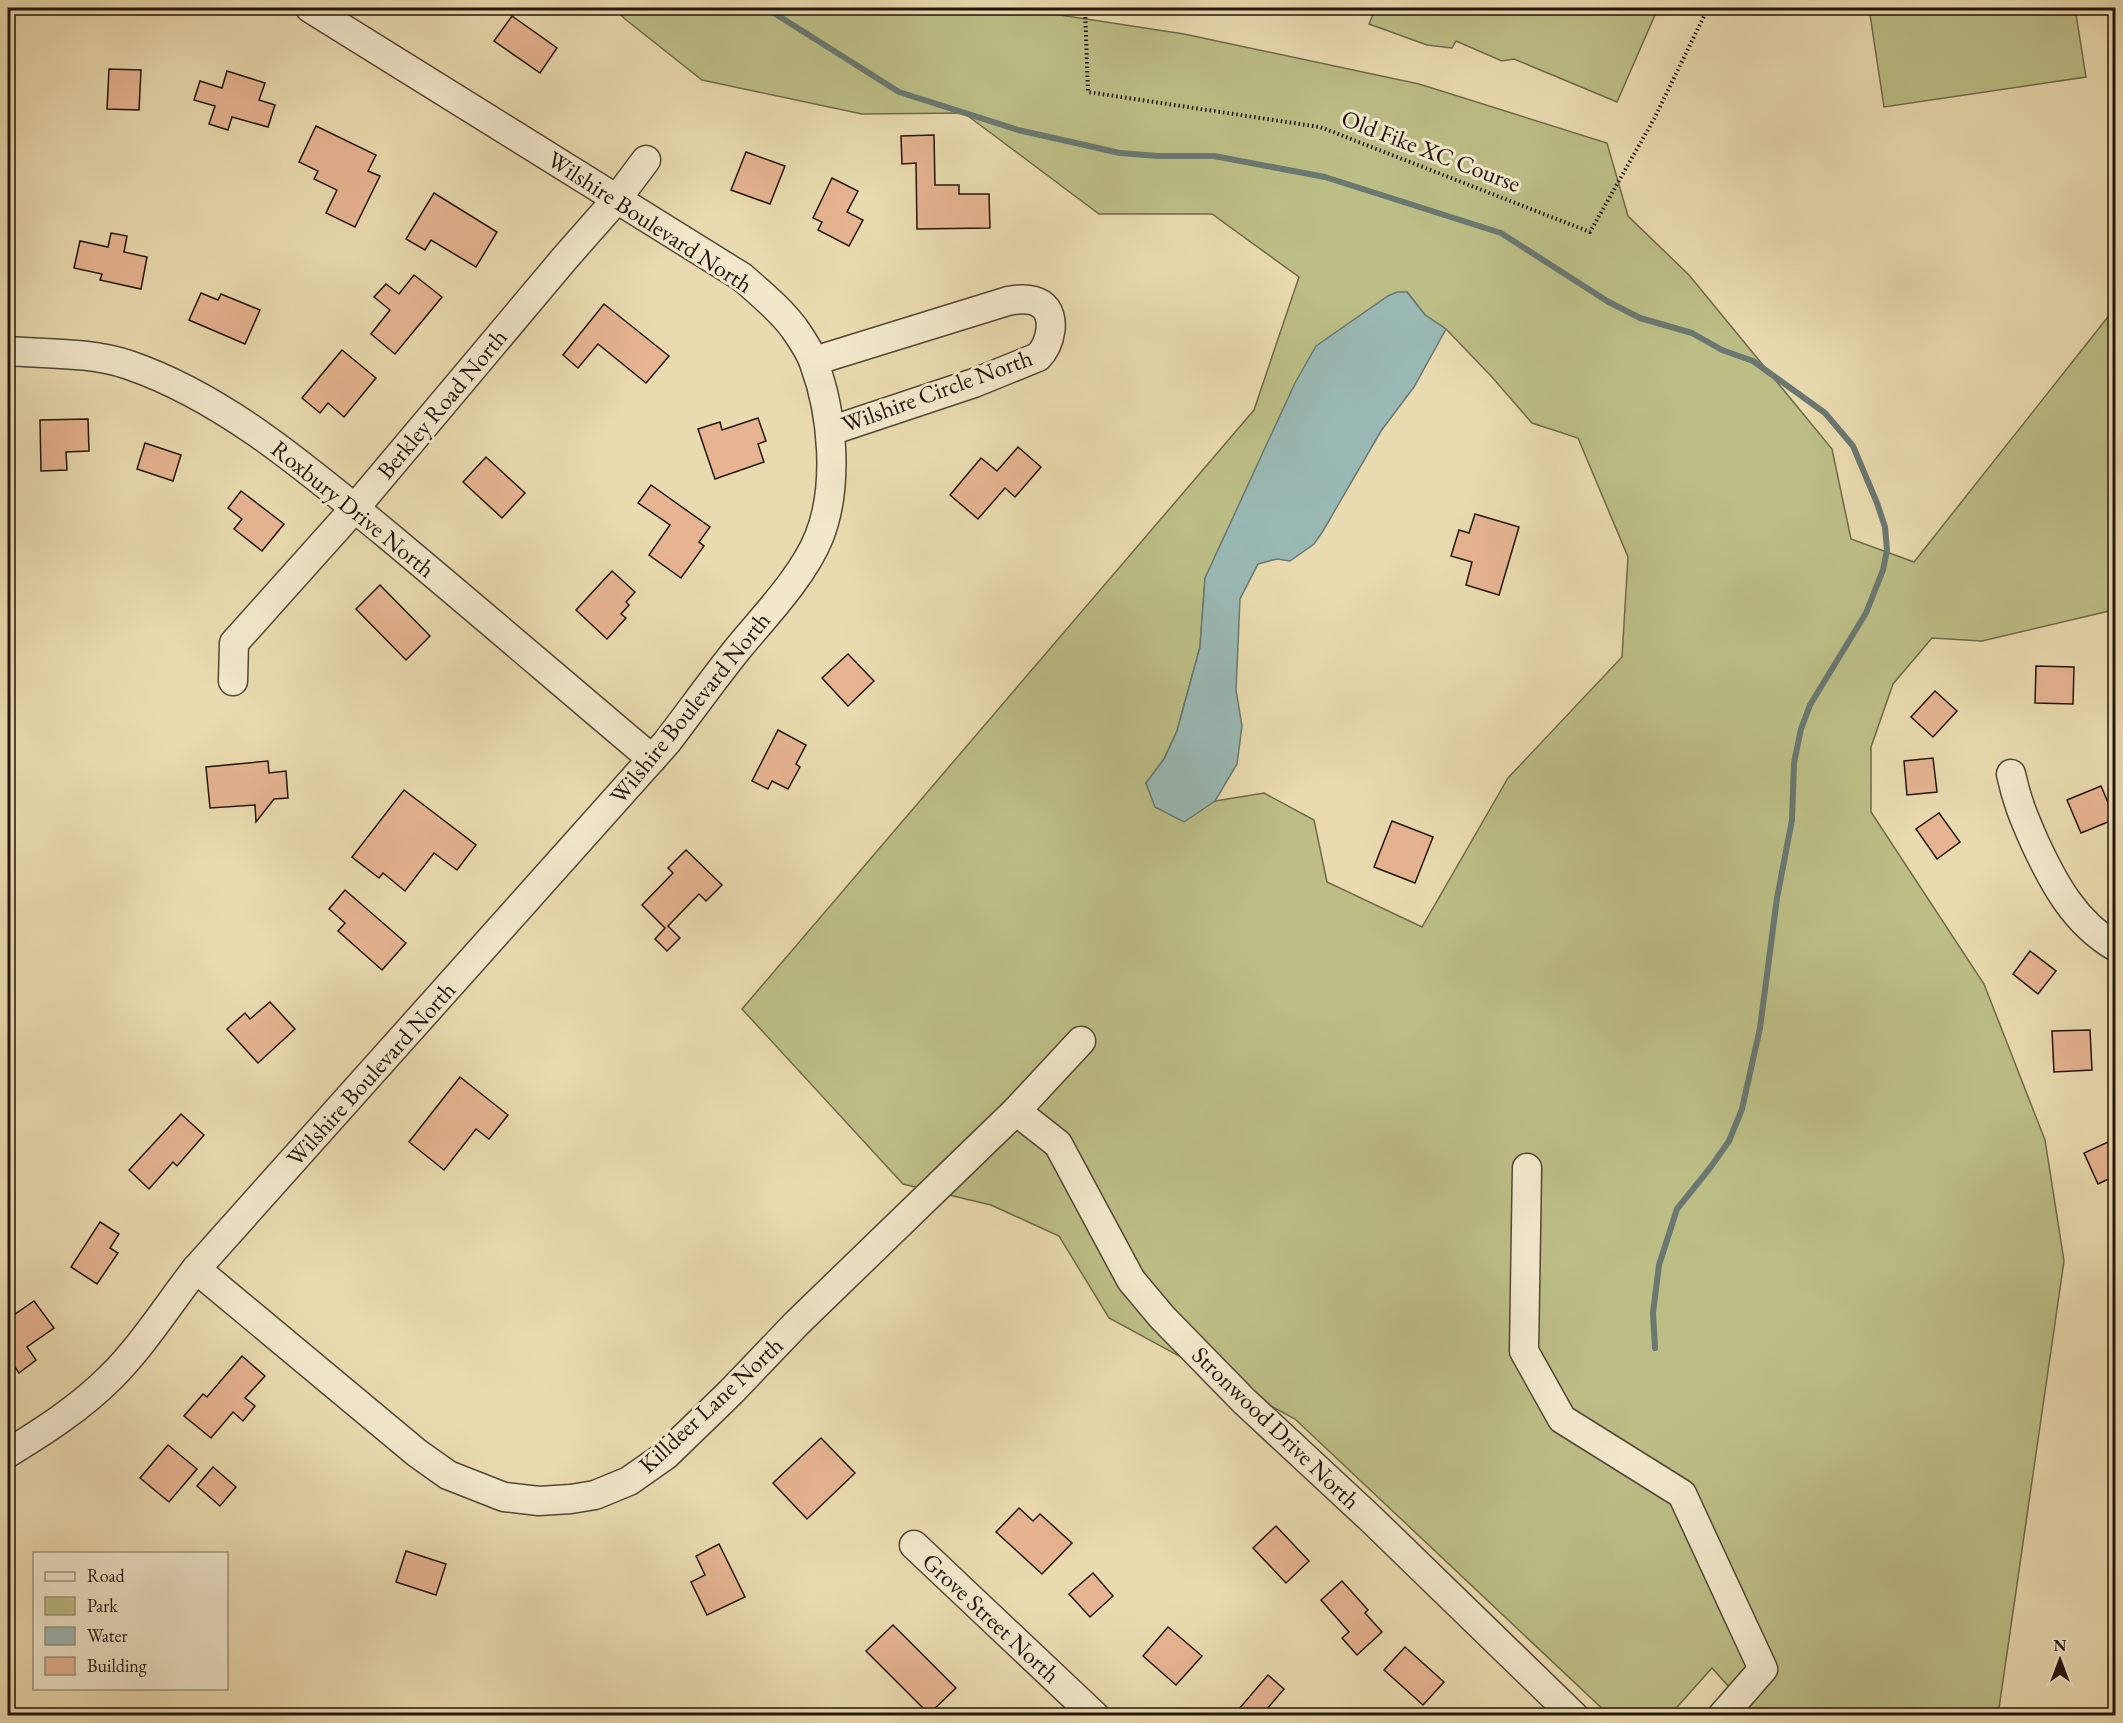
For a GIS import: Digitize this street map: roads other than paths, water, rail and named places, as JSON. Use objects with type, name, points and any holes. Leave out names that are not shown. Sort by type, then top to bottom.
[{"type":"street","name":"Wilshire Boulevard North","points":[[8,1453],[71,1413],[111,1377],[134,1351],[196,1269],[668,742],[798,573],[818,539],[827,511],[830,486],[830,431],[814,361],[794,328],[778,309],[742,277],[310,8]]},
{"type":"street","name":"Berkley Road North","points":[[233,681],[234,643],[355,508],[616,200],[646,160]]},
{"type":"street","name":"Wilshire Circle North","points":[[814,361],[1008,301],[1021,299],[1040,303],[1048,312],[1049,341],[1038,357],[974,383],[830,431]]},
{"type":"street","name":"Roxbury Drive North","points":[[8,351],[88,356],[127,364],[169,380],[219,407],[355,508],[652,759]]},
{"type":"street","points":[[2011,774],[2017,803],[2061,895],[2080,918],[2115,947]]},
{"type":"street","name":"Killdeer Lane North","points":[[196,1269],[417,1453],[448,1475],[504,1497],[539,1502],[595,1495],[630,1480],[666,1455],[796,1324],[1016,1111],[1081,1041]]},
{"type":"street","name":"Stronwood Drive North","points":[[1016,1111],[1058,1144],[1131,1280],[1161,1317],[1244,1401],[1370,1518],[1574,1716]]},
{"type":"street","points":[[1527,1168],[1524,1351],[1562,1419],[1682,1494],[1763,1669],[1722,1716]]},
{"type":"street","name":"Grove Street North","points":[[914,1545],[1095,1716]]},
{"type":"water","points":[[1397,292],[1407,292],[1425,315],[1446,329],[1414,387],[1381,431],[1314,544],[1290,561],[1277,559],[1258,564],[1240,599],[1236,690],[1242,726],[1237,764],[1215,801],[1184,822],[1155,807],[1146,783],[1164,759],[1177,731],[1200,647],[1205,578],[1295,383],[1316,346]]},
{"type":"waterway","points":[[766,8],[899,92],[1018,130],[1120,153],[1214,156],[1325,177],[1501,233],[1607,301],[1640,318],[1692,333],[1722,350],[1753,361],[1825,413],[1853,446],[1885,527],[1887,550],[1883,570],[1866,613],[1810,705],[1801,729],[1794,763],[1792,820],[1777,898],[1760,1028],[1742,1109],[1729,1141],[1677,1209],[1659,1265],[1653,1313],[1655,1348]]}]
